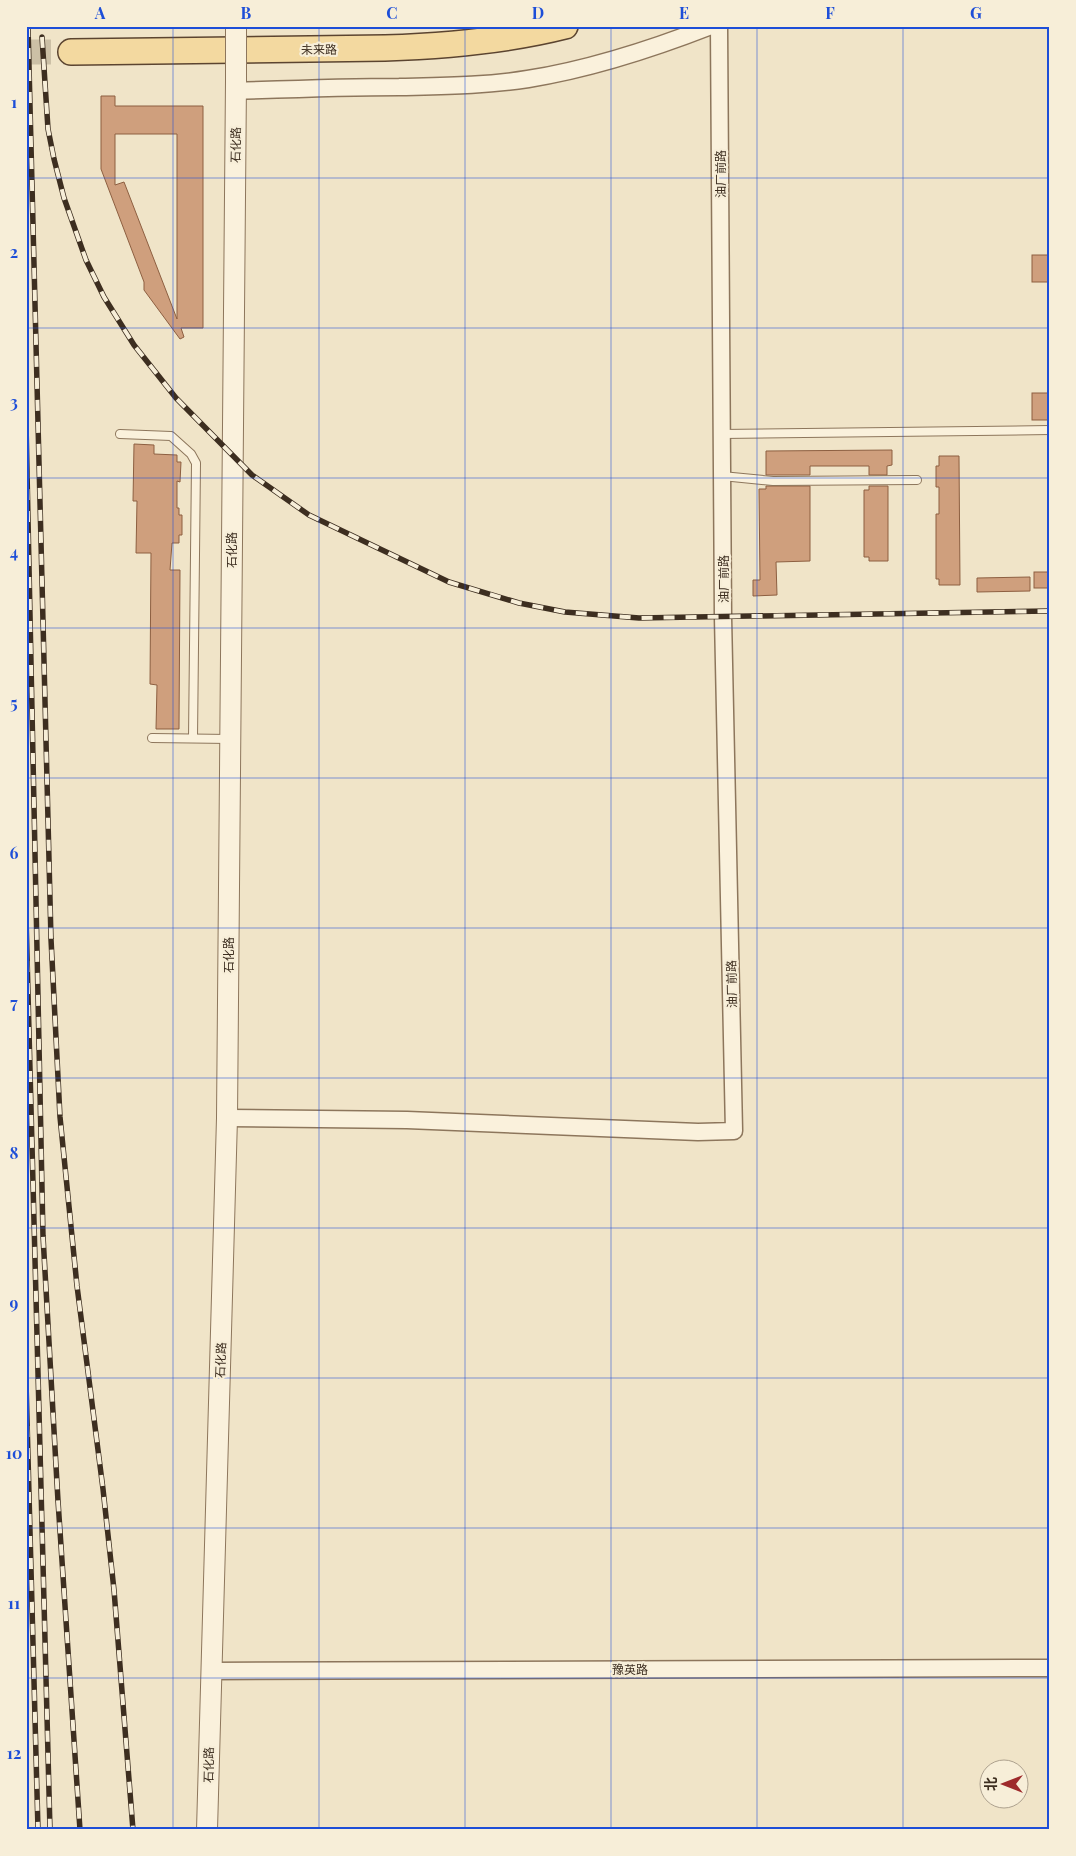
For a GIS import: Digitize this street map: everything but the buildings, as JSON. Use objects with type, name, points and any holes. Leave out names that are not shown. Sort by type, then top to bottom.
[{"type":"main road","name":"未来路","points":[[70,52],[434,46],[515,37],[565,26]]},
{"type":"street","name":"石化路","points":[[207,1830],[227,1118],[236,26]]},
{"type":"street","points":[[236,86],[480,85],[529,78],[594,64],[638,52],[711,26]]},
{"type":"street","name":"油厂前路","points":[[227,1118],[407,1120],[734,1132],[723,617],[719,26]]},
{"type":"street","name":"豫英路","points":[[211,1671],[1050,1668]]},
{"type":"lane","points":[[722,434],[1050,430]]},
{"type":"lane","points":[[120,434],[171,436],[191,454],[196,463],[193,738]]},
{"type":"lane","points":[[722,476],[772,481],[917,480]]},
{"type":"lane","points":[[152,738],[230,738]]},
{"type":"tunnel","points":[[26,52],[71,52]]},
{"type":"railway","points":[[28,26],[51,939],[60,1117],[77,1286],[114,1590],[133,1830]]},
{"type":"railway","points":[[42,37],[48,129],[54,159],[64,198],[86,260],[104,297],[134,345],[176,398],[252,475],[309,515],[449,582],[519,603],[565,612],[639,618],[1050,611]]},
{"type":"railway","points":[[26,423],[43,1236],[58,1501],[80,1830]]},
{"type":"railway","points":[[26,917],[50,1830]]},
{"type":"railway","points":[[26,1382],[38,1830]]}]
